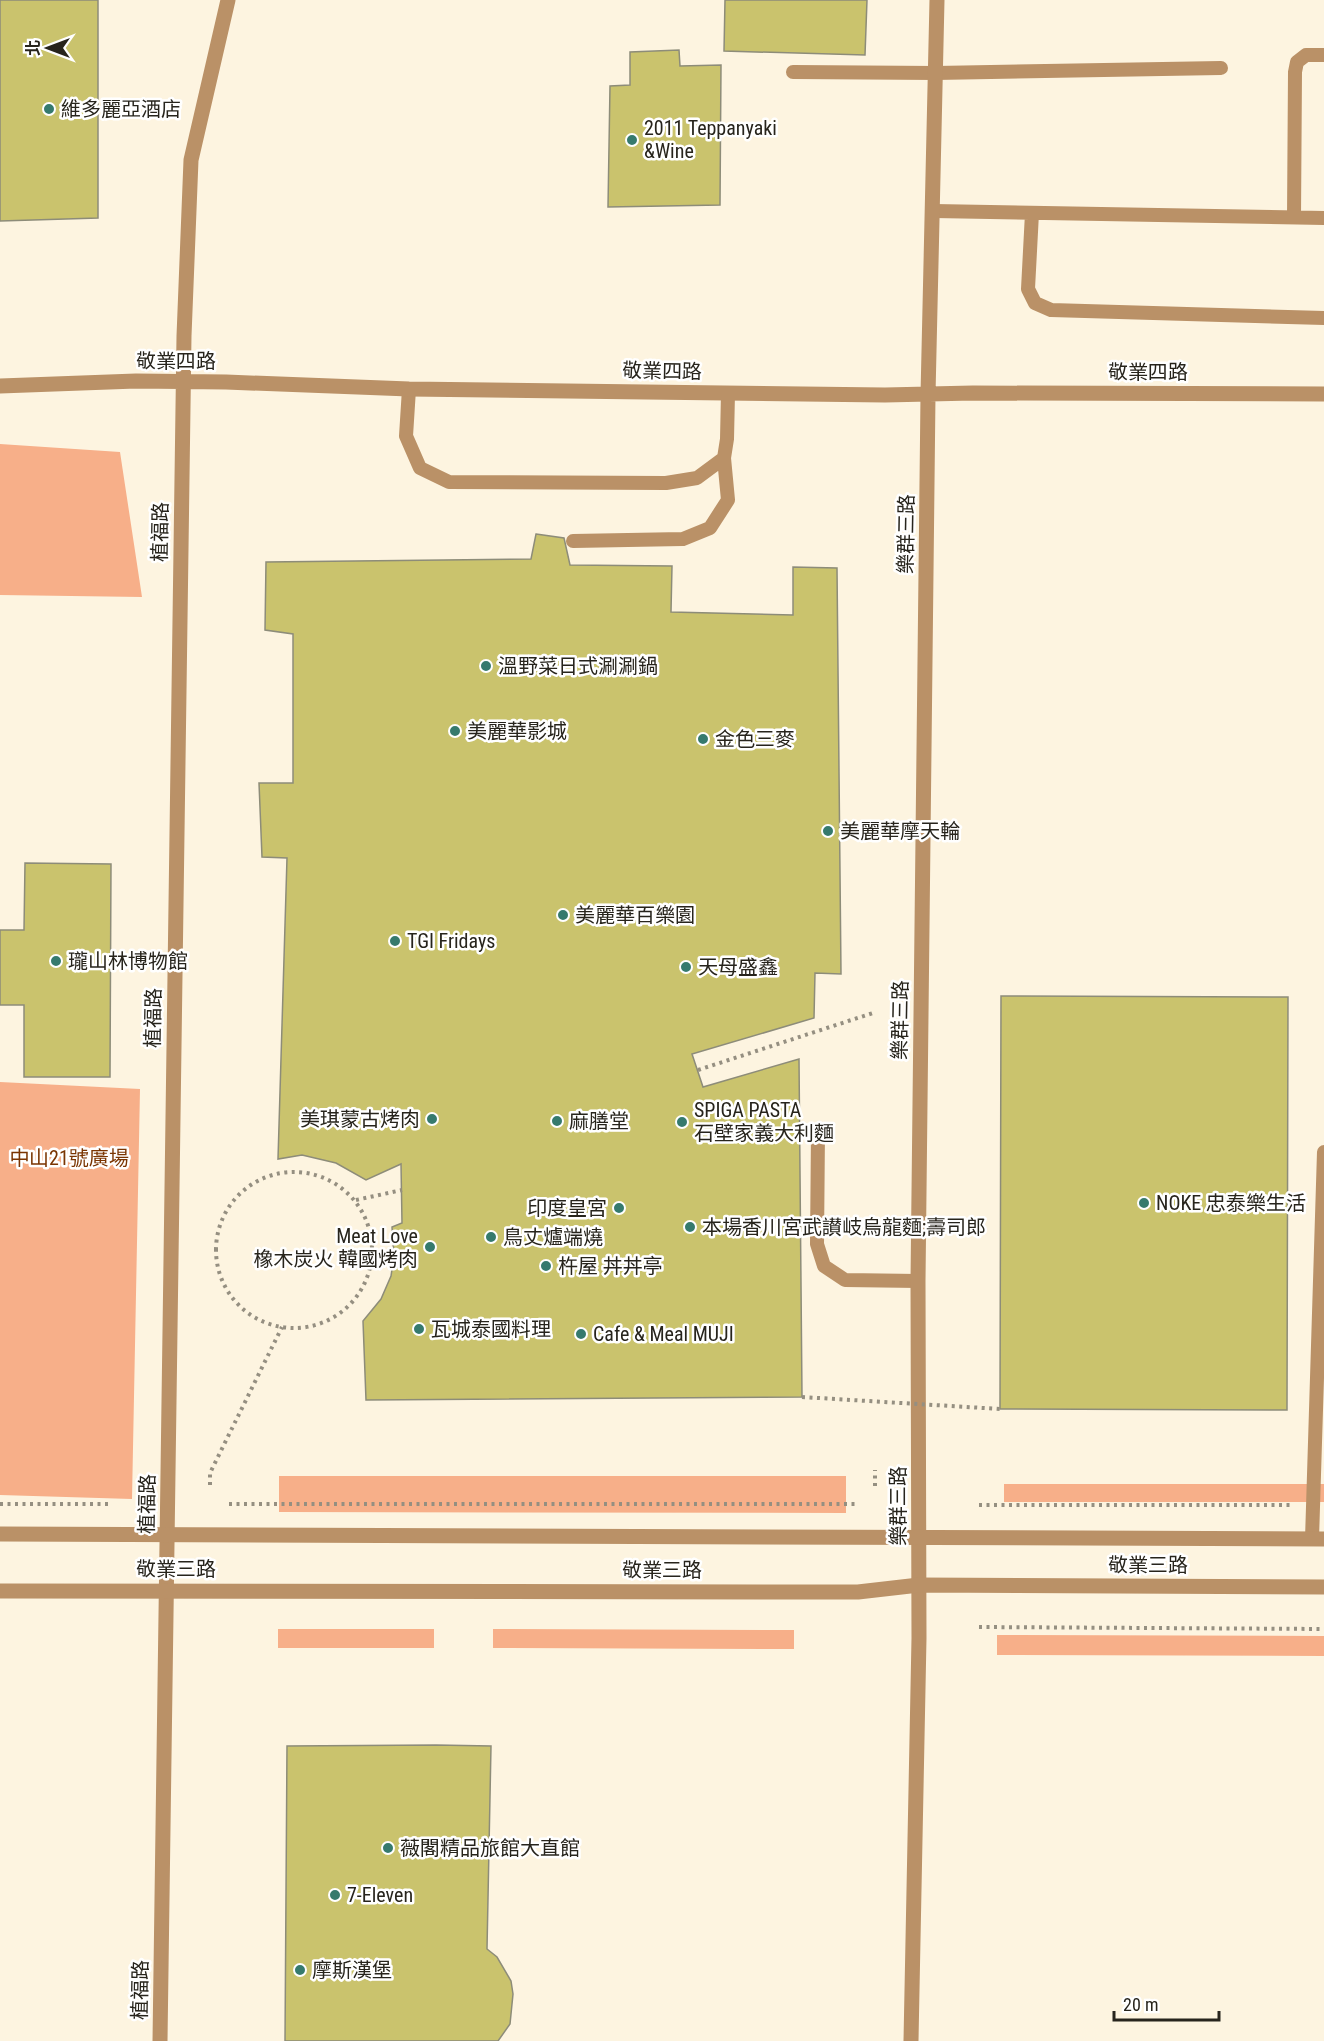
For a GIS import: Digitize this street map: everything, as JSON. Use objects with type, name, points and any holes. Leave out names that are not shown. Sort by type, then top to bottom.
[{"type":"street","name":"植福路","points":[[160,2041],[183,382],[191,160],[228,0]]},
{"type":"street","name":"樂群三路","points":[[911,2041],[919,1585],[918,1281],[928,395],[934,211],[937,0]]},
{"type":"street","name":"敬業四路","points":[[0,386],[136,381],[409,389],[728,393],[1324,394]]},
{"type":"street","name":"敬業三路","points":[[0,1534],[1318,1539]]},
{"type":"street","name":"敬業三路","points":[[0,1590],[858,1592],[919,1585],[1324,1587]]},
{"type":"lane","points":[[1294,217],[1295,72],[1297,62],[1306,55],[1324,55]]},
{"type":"lane","points":[[792,72],[936,73],[1221,68]]},
{"type":"lane","points":[[934,211],[1324,218]]},
{"type":"lane","points":[[1032,213],[1028,289],[1035,303],[1051,310],[1324,318]]},
{"type":"lane","points":[[409,389],[406,436],[420,468],[449,482],[666,483],[697,477],[724,458]]},
{"type":"lane","points":[[573,541],[683,539],[710,528],[728,500],[724,458],[727,439],[728,393]]},
{"type":"lane","points":[[818,1131],[817,1244],[824,1266],[845,1280],[918,1281]]},
{"type":"lane","points":[[1318,1539],[1312,1505],[1324,1152]]},
{"type":"path","points":[[698,1070],[876,1012]]},
{"type":"path","points":[[283,1172],[310,1173],[335,1183],[356,1200],[369,1224],[373,1251],[368,1277],[354,1300],[334,1318],[309,1327],[282,1327],[256,1319],[238,1304],[224,1284],[214,1263],[214,1237],[225,1214],[239,1195],[258,1180],[283,1172]]},
{"type":"path","points":[[356,1200],[402,1190]]},
{"type":"path","points":[[210,1485],[210,1473],[282,1327]]},
{"type":"path","points":[[802,1398],[1000,1409]]},
{"type":"path","points":[[875,1470],[875,1486]]},
{"type":"path","points":[[0,1504],[108,1504]]},
{"type":"path","points":[[229,1504],[859,1504]]},
{"type":"path","points":[[979,1505],[1312,1505]]},
{"type":"path","points":[[979,1627],[1324,1629]]},
{"type":"green space","points":[[0,444],[120,452],[142,597],[0,595]]},
{"type":"green space","name":"中山21號廣場","points":[[0,1082],[140,1089],[132,1499],[0,1495]]},
{"type":"green space","points":[[279,1476],[846,1476],[846,1513],[279,1512]]},
{"type":"green space","points":[[1004,1484],[1324,1484],[1324,1502],[1004,1502]]},
{"type":"green space","points":[[278,1629],[434,1629],[434,1648],[278,1648]]},
{"type":"green space","points":[[493,1629],[794,1630],[794,1649],[493,1648]]},
{"type":"green space","points":[[997,1635],[1324,1636],[1324,1656],[997,1655]]},
{"type":"building","name":"維多麗亞酒店","points":[[0,0],[98,0],[98,218],[0,221]]},
{"type":"building","points":[[725,0],[867,0],[865,55],[724,51]]},
{"type":"building","points":[[679,50],[680,66],[721,65],[720,205],[608,207],[610,86],[630,85],[630,52]]},
{"type":"building","name":"美麗華百樂園","points":[[536,534],[564,538],[570,565],[672,566],[671,612],[793,615],[793,567],[837,568],[841,974],[815,973],[814,1018],[692,1054],[703,1087],[799,1059],[802,1397],[366,1400],[363,1321],[381,1299],[391,1276],[394,1256],[392,1227],[402,1223],[401,1164],[366,1180],[336,1163],[302,1155],[278,1159],[287,858],[262,857],[259,783],[293,783],[293,634],[265,630],[266,562],[531,559]]},
{"type":"building","name":"瓏山林博物館","points":[[25,863],[111,864],[110,1077],[24,1077],[24,1005],[0,1005],[0,930],[24,930]]},
{"type":"building","name":"NOKE 忠泰樂生活","points":[[1001,996],[1288,997],[1287,1410],[1000,1409]]},
{"type":"building","name":"薇閣精品旅館大直館","points":[[287,1746],[491,1746],[487,1949],[497,1957],[511,1981],[513,1994],[510,2024],[498,2041],[285,2041]]},
{"type":"place","name":"維多麗亞酒店","points":[[49,109]]},
{"type":"place","name":"2011 Teppanyaki &Wine","points":[[632,140]]},
{"type":"place","name":"溫野菜日式涮涮鍋","points":[[486,666]]},
{"type":"place","name":"美麗華影城","points":[[455,731]]},
{"type":"place","name":"金色三麥","points":[[703,739]]},
{"type":"place","name":"美麗華摩天輪","points":[[828,831]]},
{"type":"place","name":"美麗華百樂園","points":[[563,915]]},
{"type":"place","name":"TGI Fridays","points":[[395,941]]},
{"type":"place","name":"瓏山林博物館","points":[[56,961]]},
{"type":"place","name":"天母盛鑫","points":[[686,967]]},
{"type":"place","name":"美琪蒙古烤肉","points":[[432,1119]]},
{"type":"place","name":"麻膳堂","points":[[557,1121]]},
{"type":"place","name":"SPIGA PASTA 石壁家義大利麵","points":[[682,1122]]},
{"type":"place","name":"NOKE 忠泰樂生活","points":[[1144,1203]]},
{"type":"place","name":"印度皇宮","points":[[619,1208]]},
{"type":"place","name":"本場香川宮武讃岐烏龍麵;壽司郎","points":[[690,1227]]},
{"type":"place","name":"鳥丈爐端燒","points":[[491,1237]]},
{"type":"place","name":"Meat Love 橡木炭火 韓國烤肉","points":[[430,1247]]},
{"type":"place","name":"杵屋 丼丼亭","points":[[546,1266]]},
{"type":"place","name":"瓦城泰國料理","points":[[419,1329]]},
{"type":"place","name":"Cafe & Meal MUJI","points":[[581,1334]]},
{"type":"place","name":"薇閣精品旅館大直館","points":[[388,1848]]},
{"type":"place","name":"7-Eleven","points":[[335,1895]]},
{"type":"place","name":"摩斯漢堡","points":[[300,1970]]}]
